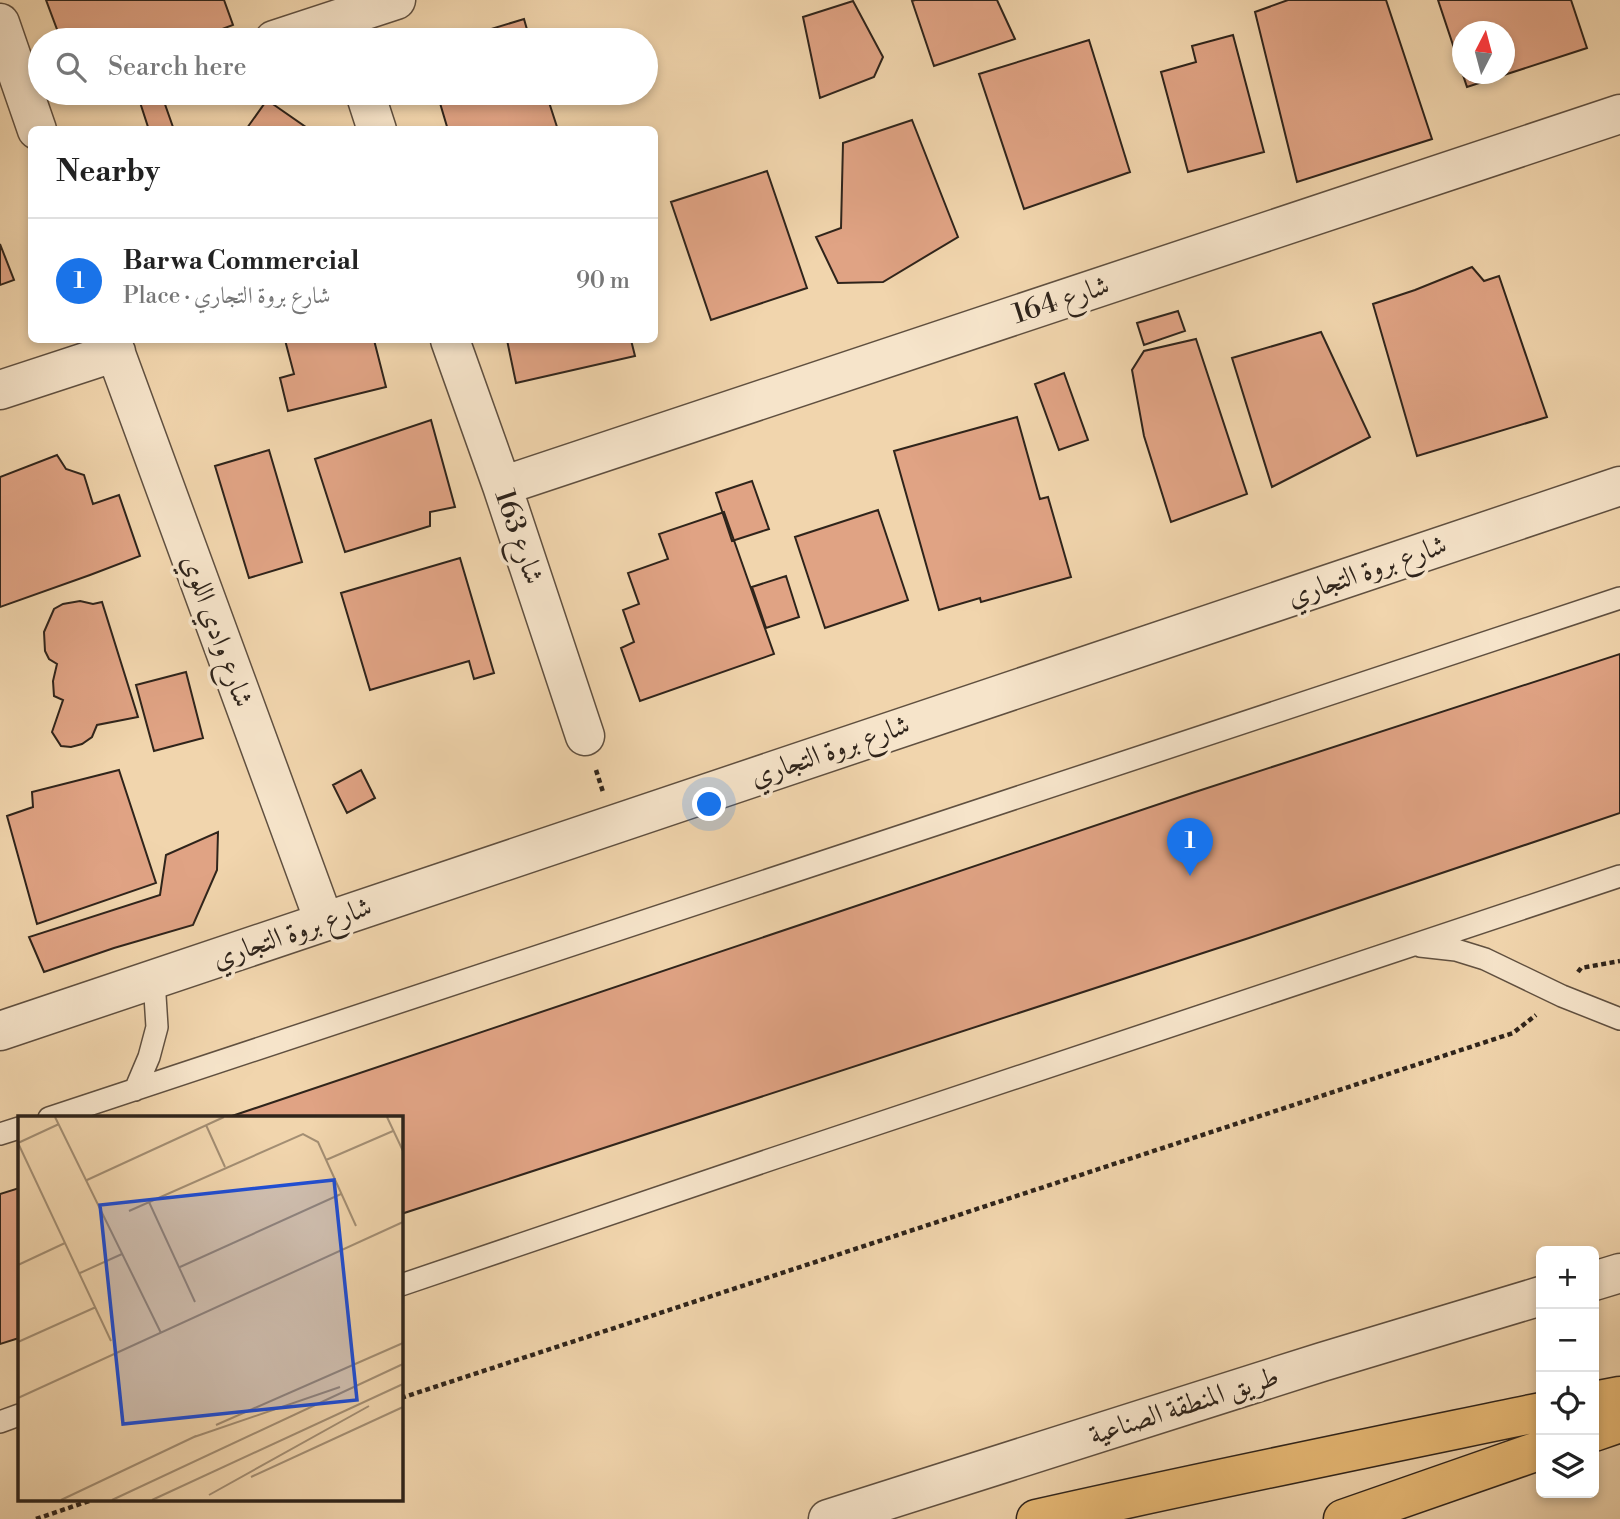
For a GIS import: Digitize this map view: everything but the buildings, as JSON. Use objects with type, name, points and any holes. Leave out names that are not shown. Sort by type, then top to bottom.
[{"type":"highway","points":[[1599,1400],[1620,1396]]},
{"type":"highway","points":[[1036,1519],[1198,1482],[1536,1413]]},
{"type":"highway","points":[[1599,1430],[1620,1423]]},
{"type":"highway","points":[[1343,1519],[1536,1452]]},
{"type":"street","points":[[347,28],[396,0]]},
{"type":"street","points":[[0,23],[28,104]]},
{"type":"street","points":[[28,105],[36,126]]},
{"type":"street","points":[[369,105],[376,126]]},
{"type":"street","name":"شارع 164","points":[[502,486],[1620,114]]},
{"type":"street","name":"شارع 163","points":[[451,343],[585,736]]},
{"type":"street","points":[[0,390],[114,346]]},
{"type":"street","name":"شارع وادي اللوي","points":[[114,346],[324,922]]},
{"type":"street","name":"شارع بروة التجاري","points":[[0,1031],[1620,486]]},
{"type":"street","points":[[1599,1279],[1620,1273]]},
{"type":"street","name":"طريق المنطقة الصناعية","points":[[828,1519],[1322,1362],[1536,1298]]},
{"type":"lane","points":[[55,1116],[1620,598]]},
{"type":"lane","points":[[402,1285],[1620,876]]},
{"type":"lane","points":[[1413,946],[1456,950],[1485,958],[1562,996],[1620,1019]]},
{"type":"lane","points":[[135,1090],[149,1057],[157,1027],[154,980]]},
{"type":"lane","points":[[0,1134],[18,1128]]},
{"type":"lane","points":[[0,1422],[18,1415]]},
{"type":"path","points":[[585,736],[614,824]]},
{"type":"path","points":[[402,1398],[1513,1033],[1562,996],[1581,968],[1620,961]]},
{"type":"path","points":[[36,1519],[86,1502]]},
{"type":"place","name":"Barwa Commercial","points":[[1190,876]]}]
